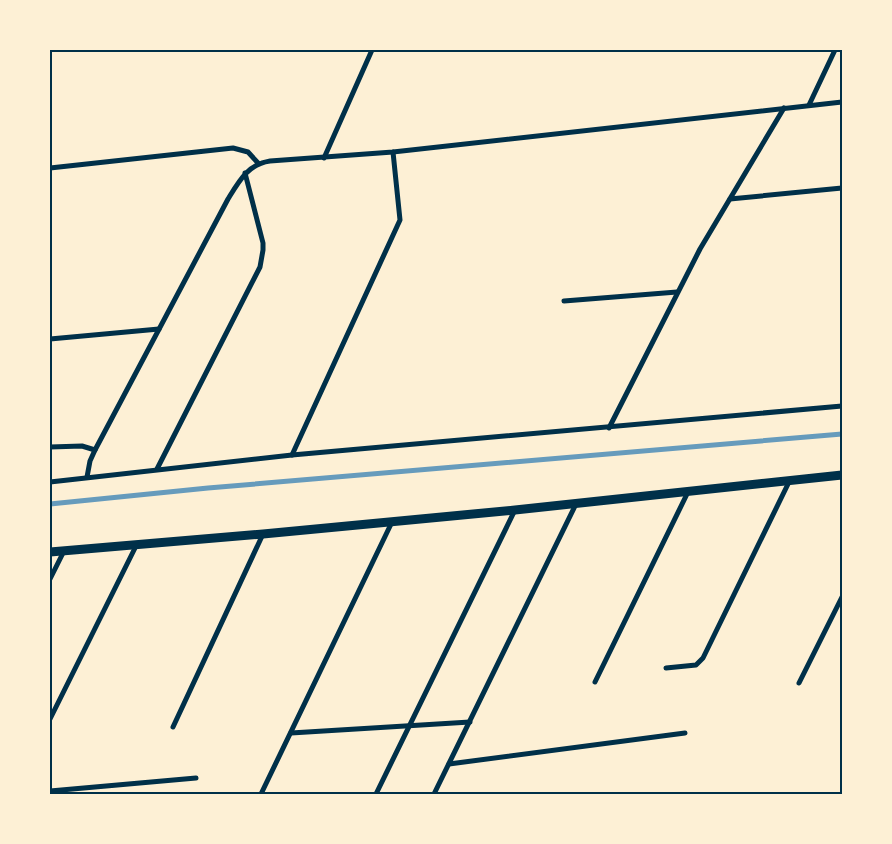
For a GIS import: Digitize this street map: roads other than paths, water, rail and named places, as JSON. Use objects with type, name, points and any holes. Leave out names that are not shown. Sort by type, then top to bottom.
[{"type":"street","points":[[324,158],[372,50]]},
{"type":"street","points":[[809,105],[835,50]]},
{"type":"street","points":[[87,477],[90,461],[95,450],[228,198],[245,173],[258,163],[393,152],[842,102]]},
{"type":"street","points":[[609,428],[676,292],[784,108]]},
{"type":"street","points":[[50,168],[233,148],[248,152],[258,163]]},
{"type":"street","points":[[292,454],[400,220],[393,152]]},
{"type":"street","points":[[158,469],[260,267],[263,243],[245,173]]},
{"type":"street","points":[[730,199],[842,188]]},
{"type":"street","points":[[564,302],[676,292]]},
{"type":"street","points":[[50,339],[159,329]]},
{"type":"street","points":[[50,482],[292,454],[609,428],[842,406]]},
{"type":"street","points":[[50,447],[82,446],[95,450]]},
{"type":"street","points":[[50,552],[392,522],[842,476]]},
{"type":"street","points":[[666,668],[696,665],[703,658],[789,482]]},
{"type":"street","points":[[595,682],[688,492]]},
{"type":"street","points":[[434,794],[576,504]]},
{"type":"street","points":[[376,794],[515,510]]},
{"type":"street","points":[[261,794],[392,522]]},
{"type":"street","points":[[172,727],[262,534]]},
{"type":"street","points":[[50,719],[137,544]]},
{"type":"street","points":[[50,579],[64,550]]},
{"type":"street","points":[[799,683],[842,597]]},
{"type":"street","points":[[291,733],[470,722]]},
{"type":"street","points":[[448,764],[685,733]]},
{"type":"street","points":[[50,791],[196,778]]},
{"type":"waterway","points":[[50,504],[208,488],[842,434]]}]
